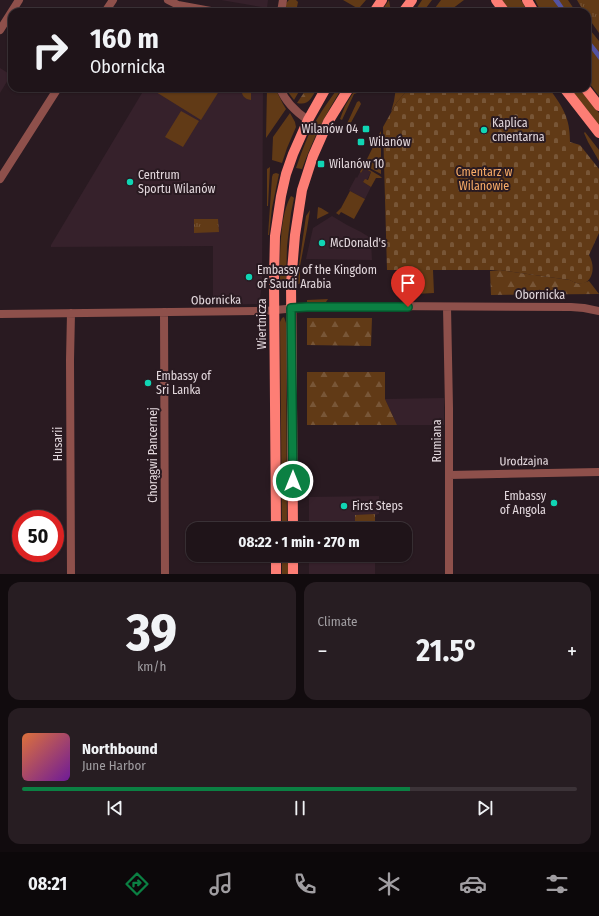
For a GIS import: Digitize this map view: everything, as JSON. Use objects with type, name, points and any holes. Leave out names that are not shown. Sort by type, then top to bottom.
[{"type":"main road","points":[[407,6],[415,0]]},
{"type":"main road","name":"Wiertnicza","points":[[276,522],[275,236],[286,174],[308,120],[324,92]]},
{"type":"main road","points":[[293,522],[291,283],[295,235],[305,180],[313,156],[335,110],[346,92]]},
{"type":"main road","points":[[567,92],[599,133]]},
{"type":"main road","points":[[588,92],[599,106]]},
{"type":"main road","points":[[276,562],[276,574]]},
{"type":"main road","points":[[293,562],[293,574]]},
{"type":"street","points":[[168,0],[178,5],[194,8]]},
{"type":"street","points":[[0,30],[8,17]]},
{"type":"street","points":[[0,179],[55,92]]},
{"type":"street","points":[[282,92],[292,106],[308,120]]},
{"type":"street","name":"Obornicka","points":[[0,314],[256,311],[302,307],[380,306],[577,307],[599,311]]},
{"type":"street","name":"Rumiana","points":[[447,307],[449,574]]},
{"type":"street","name":"Chorągwi Pancernej","points":[[164,312],[165,574]]},
{"type":"street","name":"Husarii","points":[[71,313],[71,574]]},
{"type":"street","name":"Urodzajna","points":[[449,475],[599,472]]},
{"type":"shaded area","points":[[221,0],[268,0],[267,8]]},
{"type":"shaded area","points":[[553,0],[559,0],[564,8],[559,8]]},
{"type":"shaded area","points":[[591,42],[599,52],[599,60],[591,49]]},
{"type":"shaded area","points":[[0,68],[8,73],[8,80],[0,93]]},
{"type":"shaded area","points":[[143,92],[263,92],[262,285],[259,304],[213,305],[213,246],[51,247]]},
{"type":"shaded area","points":[[364,168],[371,172],[367,180],[363,182],[371,187],[365,199],[349,190],[356,177],[357,178]]},
{"type":"shaded area","points":[[332,216],[369,237],[371,241],[372,260],[306,259],[313,228]]},
{"type":"shaded area","points":[[444,398],[444,425],[397,425],[385,399]]},
{"type":"shaded area","name":"First Steps","points":[[379,496],[379,514],[375,515],[375,522],[309,522],[309,497]]},
{"type":"shaded area","points":[[309,562],[375,562],[375,574],[309,574]]},
{"type":"green space","points":[[289,0],[296,0],[298,2],[297,8],[285,8],[286,3]]},
{"type":"green space","points":[[343,0],[366,0],[360,7],[357,8]]},
{"type":"green space","points":[[389,0],[390,8],[384,8]]},
{"type":"green space","points":[[422,0],[432,0],[426,8],[417,8]]},
{"type":"green space","points":[[441,0],[464,0],[453,8],[435,8]]},
{"type":"green space","points":[[502,0],[521,0],[526,8],[508,8]]},
{"type":"green space","points":[[535,0],[568,0],[573,8],[539,8]]},
{"type":"green space","points":[[577,0],[599,0],[599,33],[591,22],[591,8],[582,8]]},
{"type":"green space","points":[[591,31],[599,41],[599,96],[591,85]]},
{"type":"green space","points":[[156,92],[218,92],[201,120]]},
{"type":"green space","points":[[251,92],[251,100],[246,99],[242,93]]},
{"type":"green space","points":[[267,92],[277,92],[286,109],[266,138]]},
{"type":"green space","points":[[288,92],[299,92],[294,100]]},
{"type":"green space","points":[[304,92],[315,92],[307,102],[301,104],[297,103]]},
{"type":"green space","points":[[335,92],[340,92],[310,147],[302,169],[296,168],[305,143],[322,111]]},
{"type":"green space","points":[[354,92],[358,92],[354,94],[342,120],[340,119],[345,106]]},
{"type":"green space","points":[[395,92],[406,92],[391,112]]},
{"type":"green space","name":"Cmentarz w Wilanowie","points":[[406,92],[552,92],[565,113],[569,126],[570,142],[580,145],[599,169],[599,233],[589,255],[593,268],[590,279],[582,284],[570,280],[500,270],[387,270],[383,127],[397,102]]},
{"type":"green space","points":[[572,92],[582,92],[599,113],[599,127]]},
{"type":"green space","points":[[359,101],[361,104],[347,130],[345,128],[357,102]]},
{"type":"green space","points":[[181,111],[199,121],[183,147],[165,137]]},
{"type":"green space","points":[[290,113],[296,127],[282,163],[272,160],[273,137]]},
{"type":"green space","points":[[381,131],[381,174],[364,165],[374,145],[377,147],[380,140],[377,138]]},
{"type":"green space","points":[[585,132],[599,150],[599,161],[588,142],[584,133]]},
{"type":"green space","points":[[363,166],[382,178],[376,178],[371,187],[363,182],[365,179],[368,180],[371,172],[364,168],[361,173],[360,172]]},
{"type":"green space","points":[[270,167],[268,206],[267,206],[267,169]]},
{"type":"green space","points":[[273,174],[279,174],[268,235],[272,177]]},
{"type":"green space","points":[[350,191],[365,199],[354,219],[341,212],[339,215],[336,213],[341,208]]},
{"type":"green space","points":[[291,196],[294,198],[287,246],[286,283],[280,283],[282,226],[287,205]]},
{"type":"green space","points":[[318,207],[321,208],[329,213],[317,219]]},
{"type":"green space","points":[[310,210],[300,266],[300,284],[298,284],[299,265],[306,216]]},
{"type":"green space","points":[[194,219],[218,219],[219,232],[194,233]]},
{"type":"green space","points":[[415,270],[433,270],[434,293],[415,294]]},
{"type":"green space","points":[[500,270],[570,280],[575,283],[589,281],[599,294],[491,295],[490,271]]},
{"type":"green space","points":[[328,299],[323,303],[307,303],[307,300]]},
{"type":"green space","points":[[284,317],[286,323],[287,522],[282,522],[280,322]]},
{"type":"green space","points":[[307,318],[372,318],[371,346],[307,345]]},
{"type":"green space","points":[[307,372],[385,372],[385,399],[397,425],[307,425]]},
{"type":"green space","points":[[375,514],[375,522],[355,522],[355,515]]},
{"type":"green space","points":[[282,562],[288,562],[288,574],[282,574]]},
{"type":"place","name":"Wilanów 04","points":[[366,129]]},
{"type":"place","name":"Kaplica cmentarna","points":[[484,130]]},
{"type":"place","name":"Wilanów","points":[[361,142]]},
{"type":"place","name":"Wilanów 10","points":[[321,164]]},
{"type":"place","name":"Centrum Sportu Wilanów","points":[[130,182]]},
{"type":"place","name":"McDonald's","points":[[322,243]]},
{"type":"place","name":"Embassy of the Kingdom of Saudi Arabia","points":[[249,277]]},
{"type":"place","name":"Embassy of Sri Lanka","points":[[148,383]]},
{"type":"place","name":"Embassy of Angola","points":[[554,503]]},
{"type":"place","name":"First Steps","points":[[344,506]]},
{"type":"route","points":[[293,481],[291,308],[380,306],[408,307]]}]
